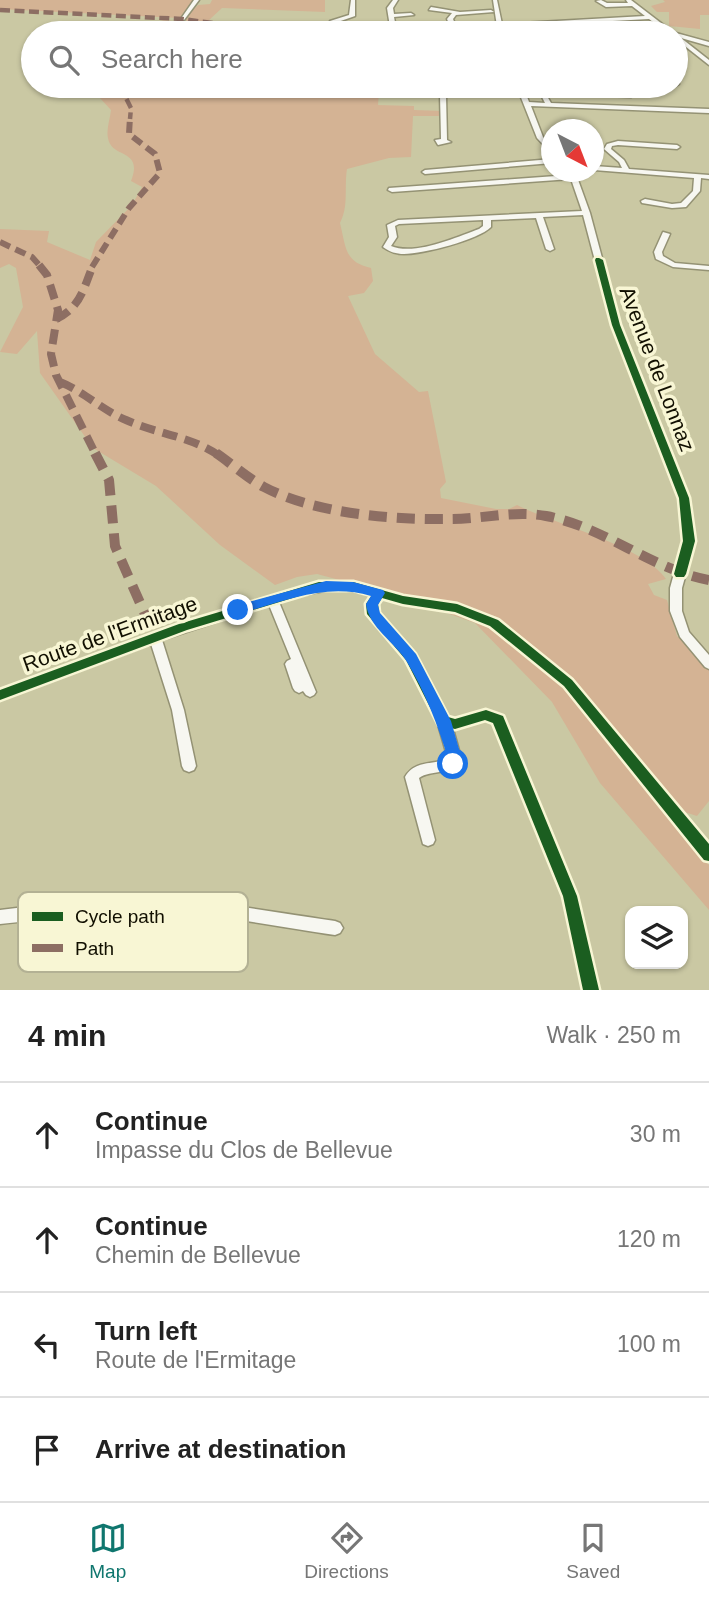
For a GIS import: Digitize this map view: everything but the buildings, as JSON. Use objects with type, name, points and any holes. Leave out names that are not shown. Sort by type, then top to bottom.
[{"type":"street","points":[[182,19],[197,0]]},
{"type":"street","points":[[337,21],[352,16],[353,0]]},
{"type":"street","points":[[392,21],[390,7],[396,0]]},
{"type":"street","points":[[495,0],[499,21]]},
{"type":"street","points":[[599,1],[608,5],[630,2],[656,21]]},
{"type":"street","points":[[431,9],[498,12]]},
{"type":"street","points":[[451,21],[458,12]]},
{"type":"street","points":[[391,16],[411,15]]},
{"type":"street","points":[[584,21],[651,17]]},
{"type":"street","points":[[688,39],[709,44]]},
{"type":"street","points":[[688,46],[709,63]]},
{"type":"street","points":[[443,98],[444,140]]},
{"type":"street","points":[[525,98],[541,139]]},
{"type":"street","points":[[546,98],[549,105]]},
{"type":"street","points":[[527,104],[709,111]]},
{"type":"street","points":[[626,170],[622,160],[607,149],[607,146],[621,143],[677,147]]},
{"type":"street","points":[[425,172],[541,162]]},
{"type":"street","points":[[604,169],[709,177]]},
{"type":"street","points":[[645,201],[672,206],[683,205],[696,191],[698,176]]},
{"type":"street","points":[[392,190],[541,177]]},
{"type":"street","name":"Avenue de Lonnaz","points":[[576,182],[616,325],[684,498],[689,541],[675,595],[678,620],[689,642],[709,664]]},
{"type":"street","points":[[396,219],[586,213]]},
{"type":"street","points":[[539,215],[550,248]]},
{"type":"street","points":[[487,220],[482,232],[417,251],[397,252],[387,247],[394,235],[390,227],[395,223],[487,220],[506,216]]},
{"type":"street","points":[[666,234],[658,252],[659,257],[673,265],[709,268]]},
{"type":"street","name":"Route de l'Ermitage","points":[[0,695],[155,637],[269,600],[333,585],[353,586],[477,614],[502,629],[558,674],[583,700],[709,855]]},
{"type":"street","points":[[379,593],[372,604],[373,614],[411,657],[444,721],[455,761],[450,766],[421,769],[412,777],[428,840]]},
{"type":"street","points":[[269,600],[305,690]]},
{"type":"street","points":[[155,637],[178,710],[189,766]]},
{"type":"street","points":[[444,721],[455,724],[486,715],[498,720],[570,896],[591,990]]},
{"type":"street","points":[[248,914],[335,928]]},
{"type":"street","points":[[0,917],[18,915]]},
{"type":"shaded area","points":[[0,0],[196,0],[182,17],[178,18],[0,9]]},
{"type":"shaded area","points":[[212,0],[325,0],[325,12],[222,8],[208,21],[186,21],[185,18],[198,5],[210,4]]},
{"type":"shaded area","points":[[663,0],[709,0],[709,15],[700,15],[700,29],[688,28],[688,21],[669,21],[669,12],[657,12],[651,6],[665,2]]},
{"type":"shaded area","points":[[100,98],[378,98],[378,105],[414,106],[414,110],[442,111],[442,116],[413,116],[411,157],[389,158],[347,169],[345,203],[340,223],[348,252],[356,262],[371,268],[373,281],[364,293],[348,296],[375,354],[419,392],[428,391],[446,482],[440,489],[441,498],[496,509],[509,509],[517,505],[619,546],[655,567],[666,579],[648,584],[654,595],[667,600],[677,636],[709,663],[709,801],[697,816],[663,805],[709,865],[709,910],[600,783],[552,702],[475,623],[396,595],[317,574],[297,577],[275,585],[220,545],[156,486],[93,448],[40,373],[37,331],[17,354],[0,352],[23,307],[16,268],[9,264],[0,268],[0,229],[49,231],[47,242],[90,260],[96,242],[132,205],[142,187],[131,181],[134,171],[130,158],[110,145],[107,132],[111,110]]},
{"type":"marked path","points":[[0,10],[197,21]]},
{"type":"marked path","points":[[56,319],[66,315],[78,302],[96,259],[111,233],[143,189],[160,173],[155,154],[129,134],[131,108],[124,98]]},
{"type":"marked path","points":[[0,242],[32,257],[47,275],[58,310],[51,354],[56,375],[109,480],[115,546],[155,637]]},
{"type":"marked path","points":[[60,382],[72,387],[104,410],[128,421],[199,443],[265,487],[296,499],[340,510],[408,518],[453,519],[522,514],[547,516],[589,530],[667,569],[709,580]]},
{"type":"cycle path","points":[[599,260],[616,325],[684,498],[689,541],[680,574]]},
{"type":"cycle path","points":[[0,695],[183,627],[319,586],[353,586],[403,600],[457,608],[494,623],[568,683],[709,855]]},
{"type":"cycle path","points":[[379,593],[372,604],[373,614],[411,657],[444,721],[455,724],[486,715],[498,720],[570,896],[591,990]]},
{"type":"route","points":[[238,610],[326,585],[353,586],[379,593],[372,604],[373,614],[411,657],[444,721],[455,759],[453,764]]}]
